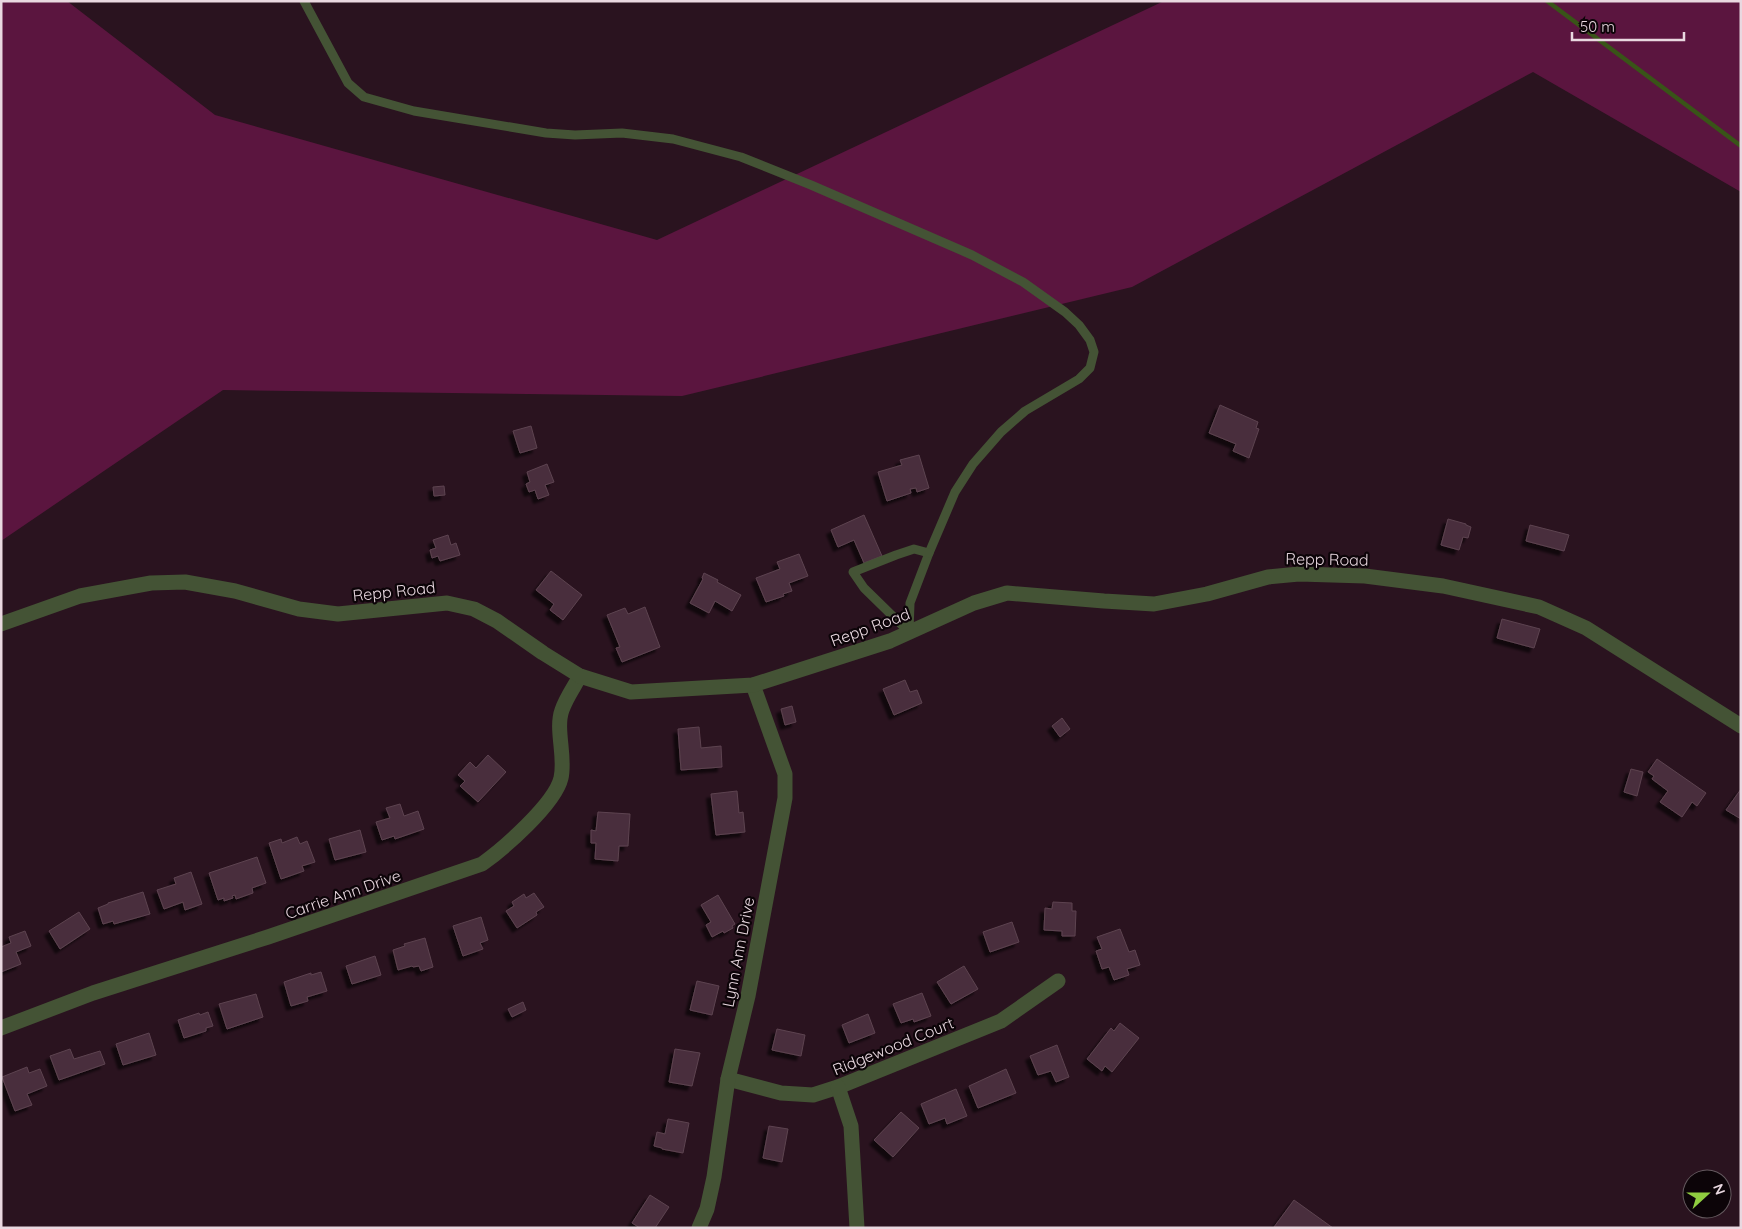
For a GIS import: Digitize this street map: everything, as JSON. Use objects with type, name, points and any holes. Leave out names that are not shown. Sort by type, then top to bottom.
[{"type":"street","name":"Repp Road","points":[[1,624],[80,596],[151,583],[185,582],[235,591],[299,609],[338,614],[447,603],[474,609],[497,620],[543,653],[580,676],[631,692],[753,685],[890,641],[974,602],[1007,592],[1104,602],[1154,604],[1207,594],[1268,577],[1299,574],[1365,576],[1443,586],[1539,607],[1586,628],[1741,726]]},
{"type":"street","name":"Carrie Ann Drive","points":[[1,1028],[93,993],[260,940],[482,864],[504,848],[523,830],[552,796],[561,779],[561,711],[580,676]]},
{"type":"street","name":"Lynn Ann Drive","points":[[699,1228],[707,1209],[714,1177],[728,1079],[748,996],[785,798],[785,774],[753,685]]},
{"type":"street","name":"Ridgewood Court","points":[[728,1079],[781,1093],[813,1094],[838,1087],[1001,1021],[1058,981]]},
{"type":"street","points":[[838,1087],[851,1126],[857,1228]]},
{"type":"lane","points":[[304,1],[348,83],[364,97],[414,111],[546,133],[622,133],[673,139],[741,157],[811,185],[972,255],[1023,282],[1079,325],[1090,340],[1094,352],[1090,368],[1079,379],[1025,411],[1001,432],[973,464],[955,492],[929,553],[910,603],[909,632]]},
{"type":"lane","points":[[909,632],[864,588],[853,572],[914,549],[929,553]]},
{"type":"shaded area","points":[[1,1],[67,1],[215,115],[657,240],[1164,1],[1741,1],[1741,192],[1533,72],[1132,287],[682,396],[223,390],[1,541]]},
{"type":"building","points":[[1220,405],[1258,422],[1256,428],[1259,429],[1249,458],[1233,451],[1236,444],[1209,433]]},
{"type":"building","points":[[531,426],[537,448],[520,453],[513,431]]},
{"type":"building","points":[[919,455],[929,488],[917,492],[916,488],[910,489],[911,493],[887,501],[878,472],[902,465],[900,460]]},
{"type":"building","points":[[547,464],[554,482],[545,485],[549,495],[538,499],[535,490],[529,492],[526,484],[530,482],[527,472]]},
{"type":"building","points":[[444,486],[445,495],[434,496],[433,487]]},
{"type":"building","points":[[864,515],[882,556],[864,563],[854,540],[838,547],[831,530]]},
{"type":"building","points":[[1448,519],[1471,527],[1468,538],[1463,537],[1459,550],[1441,545]]},
{"type":"building","points":[[1530,525],[1569,535],[1564,551],[1526,541]]},
{"type":"building","points":[[448,535],[451,545],[456,543],[460,555],[440,561],[438,556],[432,558],[430,550],[436,548],[433,540]]},
{"type":"building","points":[[799,554],[808,576],[789,583],[792,591],[783,594],[784,596],[766,602],[756,578],[780,569],[777,562]]},
{"type":"building","points":[[551,571],[582,595],[563,620],[550,610],[554,604],[536,590]]},
{"type":"building","points":[[704,573],[741,595],[732,611],[715,601],[709,613],[690,603],[703,579]]},
{"type":"building","points":[[645,607],[660,647],[622,662],[616,648],[620,647],[607,615],[625,608],[628,614]]},
{"type":"building","points":[[1502,619],[1540,629],[1534,648],[1497,638]]},
{"type":"building","points":[[905,680],[910,692],[917,690],[922,703],[894,715],[883,689]]},
{"type":"building","points":[[792,706],[796,722],[785,725],[781,709]]},
{"type":"building","points":[[1062,718],[1070,729],[1060,737],[1052,726]]},
{"type":"building","points":[[699,727],[701,748],[721,746],[722,767],[681,770],[678,729]]},
{"type":"building","points":[[488,755],[506,772],[478,802],[460,786],[465,781],[458,775],[470,762],[476,768]]},
{"type":"building","points":[[1657,759],[1706,793],[1697,806],[1692,802],[1682,817],[1660,802],[1668,791],[1652,779],[1654,776],[1648,772]]},
{"type":"building","points":[[1631,769],[1643,772],[1637,796],[1624,792]]},
{"type":"building","points":[[1741,789],[1741,819],[1726,810]]},
{"type":"building","points":[[737,791],[739,813],[743,812],[745,832],[716,835],[711,794]]},
{"type":"building","points":[[400,804],[404,816],[418,811],[424,829],[395,839],[394,836],[382,840],[376,822],[390,818],[386,808]]},
{"type":"building","points":[[598,812],[630,814],[628,846],[619,846],[618,861],[595,859],[596,843],[591,843],[591,830],[596,831]]},
{"type":"building","points":[[360,830],[366,852],[335,860],[329,839]]},
{"type":"building","points":[[297,837],[300,844],[307,841],[315,862],[302,866],[304,871],[281,879],[269,843],[281,839],[282,843]]},
{"type":"building","points":[[257,857],[266,883],[252,888],[253,893],[236,899],[235,895],[232,896],[233,898],[224,901],[224,898],[218,900],[209,873]]},
{"type":"building","points":[[191,872],[202,904],[185,910],[183,902],[164,909],[157,890],[176,884],[174,878]]},
{"type":"building","points":[[143,892],[150,914],[114,924],[113,921],[103,924],[98,908]]},
{"type":"building","points":[[534,893],[544,907],[536,912],[537,915],[517,928],[506,911],[514,906],[512,902],[524,894],[526,898]]},
{"type":"building","points":[[718,895],[735,924],[732,926],[733,928],[712,937],[706,925],[711,922],[701,905]]},
{"type":"building","points":[[1053,902],[1072,903],[1072,911],[1076,911],[1075,936],[1062,936],[1062,931],[1044,930],[1045,908],[1052,909]]},
{"type":"building","points":[[79,912],[90,929],[60,949],[49,931]]},
{"type":"building","points":[[481,917],[488,940],[480,943],[483,949],[463,956],[453,926]]},
{"type":"building","points":[[1012,922],[1019,942],[990,952],[983,932]]},
{"type":"building","points":[[1120,929],[1129,952],[1135,950],[1140,965],[1127,969],[1129,975],[1114,980],[1109,967],[1102,969],[1096,951],[1102,949],[1097,937]]},
{"type":"building","points":[[25,931],[31,946],[16,952],[21,964],[1,972],[1,947],[11,943],[9,937]]},
{"type":"building","points":[[425,938],[433,967],[421,971],[419,966],[398,970],[393,950],[405,946],[404,944]]},
{"type":"building","points":[[375,956],[381,975],[352,984],[346,966]]},
{"type":"building","points":[[964,966],[978,989],[951,1004],[937,982]]},
{"type":"building","points":[[321,972],[327,991],[307,997],[308,1001],[291,1006],[284,982],[311,973],[311,975]]},
{"type":"building","points":[[697,981],[719,986],[712,1015],[690,1010]]},
{"type":"building","points":[[922,993],[931,1016],[914,1022],[913,1019],[901,1023],[893,1004]]},
{"type":"building","points":[[256,994],[263,1017],[227,1029],[219,1004]]},
{"type":"building","points":[[523,1002],[526,1010],[512,1017],[508,1009]]},
{"type":"building","points":[[208,1012],[213,1026],[206,1028],[206,1031],[184,1038],[178,1020]]},
{"type":"building","points":[[868,1014],[875,1033],[849,1043],[842,1025]]},
{"type":"building","points":[[1120,1023],[1139,1038],[1112,1072],[1105,1066],[1102,1071],[1087,1059],[1111,1028],[1114,1031]]},
{"type":"building","points":[[777,1029],[805,1035],[801,1056],[772,1050]]},
{"type":"building","points":[[149,1033],[156,1055],[123,1065],[116,1044]]},
{"type":"building","points":[[1057,1045],[1069,1077],[1056,1082],[1051,1071],[1038,1075],[1030,1056]]},
{"type":"building","points":[[70,1049],[74,1059],[100,1051],[105,1064],[59,1080],[50,1056]]},
{"type":"building","points":[[675,1049],[700,1053],[692,1086],[669,1082]]},
{"type":"building","points":[[27,1067],[29,1073],[40,1069],[47,1086],[27,1094],[32,1105],[15,1111],[2,1077]]},
{"type":"building","points":[[1006,1069],[1016,1093],[978,1108],[969,1086]]},
{"type":"building","points":[[956,1089],[967,1116],[947,1124],[945,1118],[929,1124],[921,1104]]},
{"type":"building","points":[[901,1112],[919,1128],[893,1157],[874,1140]]},
{"type":"building","points":[[668,1119],[689,1123],[683,1153],[654,1146],[657,1132],[665,1134]]},
{"type":"building","points":[[769,1126],[788,1129],[782,1162],[763,1158]]},
{"type":"building","points":[[650,1195],[669,1207],[655,1228],[640,1228],[632,1223]]},
{"type":"building","points":[[1294,1200],[1333,1228],[1274,1227]]},
{"type":"waterway","points":[[1547,1],[1741,146]]}]
